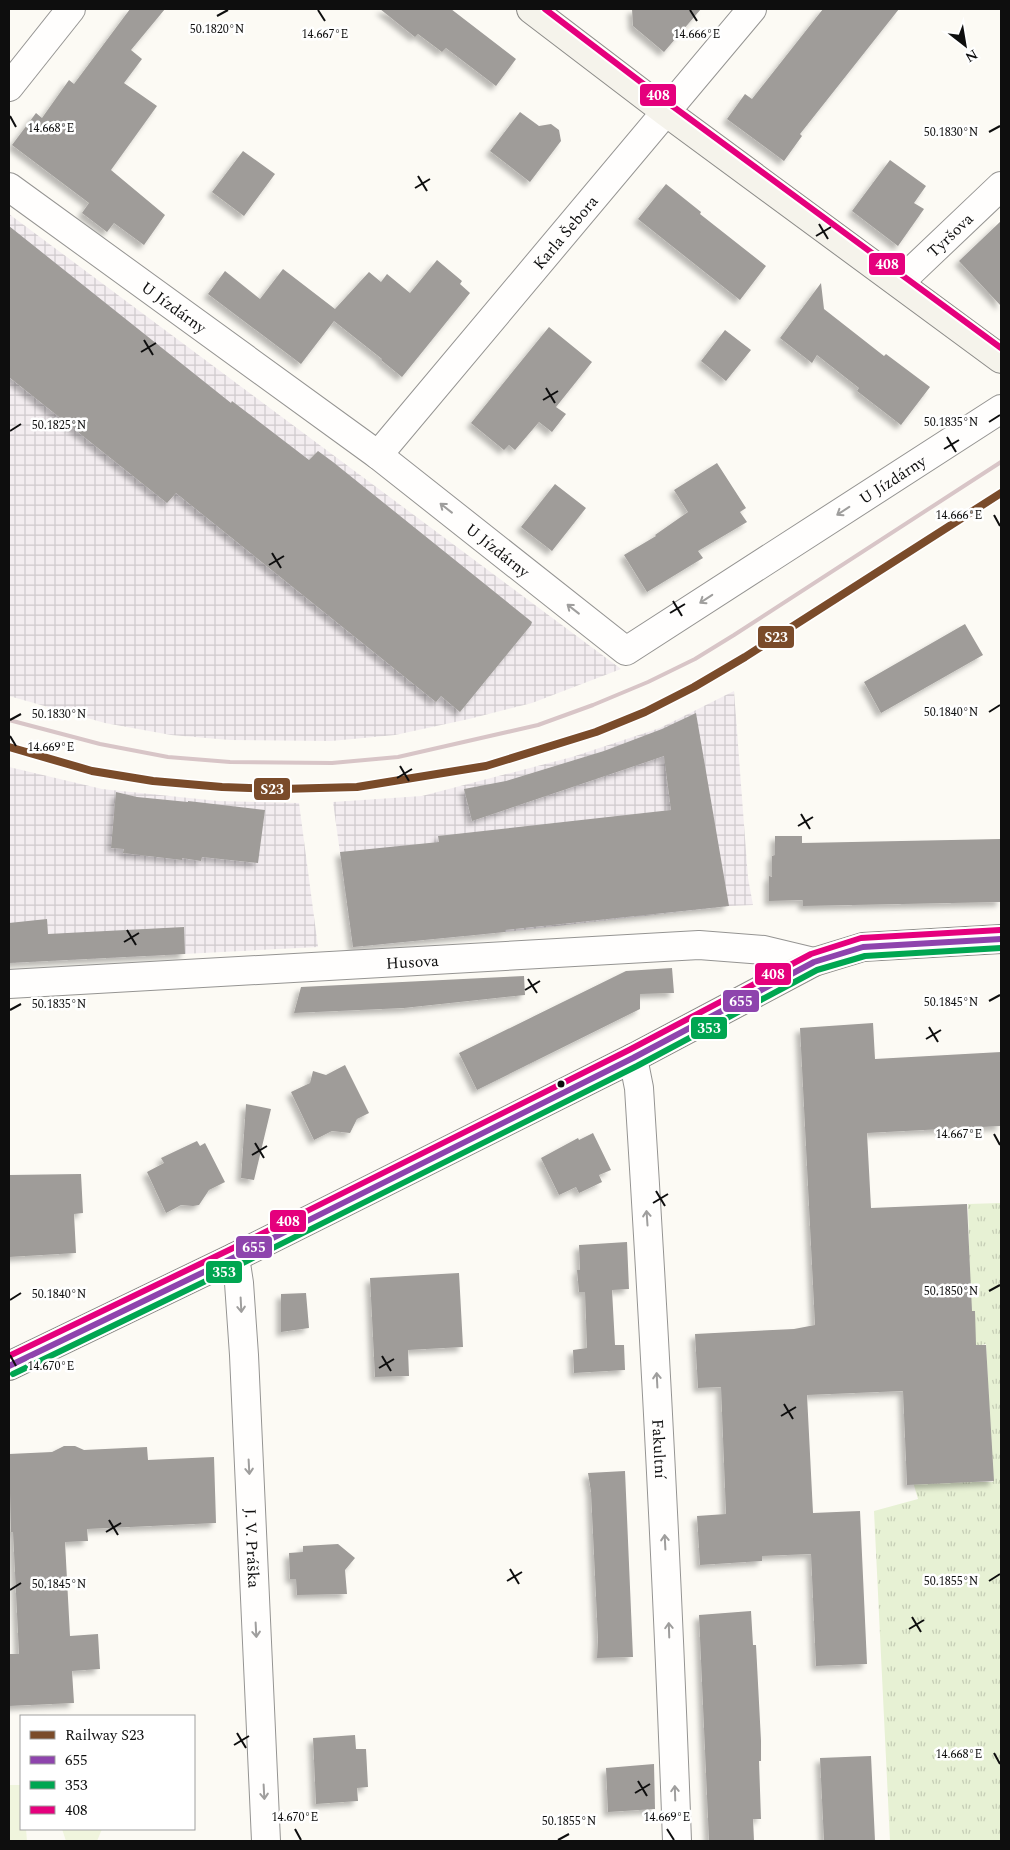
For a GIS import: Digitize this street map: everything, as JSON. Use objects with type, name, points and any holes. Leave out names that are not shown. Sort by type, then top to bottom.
[{"type":"main road","points":[[531,9],[666,112],[1001,359]]},
{"type":"main road","points":[[9,1366],[236,1257],[633,1058],[814,962],[862,947],[1001,939]]},
{"type":"street","points":[[9,88],[71,9]]},
{"type":"street","name":"Karla Šebora","points":[[378,455],[752,9]]},
{"type":"street","name":"Tyršova","points":[[899,283],[1001,186]]},
{"type":"street","name":"U Jízdárny","points":[[9,187],[378,455],[626,651],[1001,409]]},
{"type":"street","name":"Husova","points":[[9,984],[699,945],[764,950],[814,962]]},
{"type":"street","name":"Fakultní","points":[[633,1058],[639,1088],[653,1317],[668,1591],[677,1841]]},
{"type":"street","name":"J. V. Práška","points":[[236,1257],[244,1356],[266,1841]]},
{"type":"shaded area","points":[[9,214],[621,669],[532,703],[469,719],[395,735],[331,741],[230,740],[171,735],[105,723],[9,696]]},
{"type":"shaded area","points":[[734,691],[748,878],[753,905],[729,906],[505,932],[353,947],[333,802],[422,796],[572,757],[660,728]]},
{"type":"shaded area","points":[[9,767],[102,789],[218,801],[299,803],[318,947],[9,963]]},
{"type":"green space","points":[[1001,1203],[1001,1841],[890,1841],[874,1511],[918,1499],[913,1482],[993,1482],[986,1344],[975,1346],[975,1311],[876,1315],[970,1288],[968,1204]]},
{"type":"green space","points":[[9,1785],[20,1785],[20,1830],[26,1830],[27,1841],[9,1841]]},
{"type":"green space","points":[[62,1830],[102,1830],[97,1841],[66,1841]]},
{"type":"building","points":[[130,9],[165,9],[131,50],[142,59],[124,83],[157,106],[111,170],[165,215],[144,245],[114,223],[107,232],[82,213],[89,203],[12,145],[36,113],[42,118],[69,80],[74,84]]},
{"type":"building","points":[[380,9],[451,9],[516,59],[496,86],[446,48],[442,52],[418,34],[415,37]]},
{"type":"building","points":[[632,9],[701,9],[664,52],[633,26]]},
{"type":"building","points":[[823,9],[899,9],[800,134],[802,136],[784,161],[727,119],[745,94],[752,99]]},
{"type":"building","points":[[520,112],[539,126],[551,124],[559,130],[561,141],[530,182],[490,151]]},
{"type":"building","points":[[243,151],[275,174],[244,216],[212,192]]},
{"type":"building","points":[[890,160],[926,186],[914,203],[924,209],[898,246],[852,211]]},
{"type":"building","points":[[666,184],[701,212],[700,214],[766,266],[740,300],[638,219]]},
{"type":"building","points":[[1001,221],[1001,306],[959,261]]},
{"type":"building","points":[[9,226],[231,403],[232,401],[309,460],[318,451],[333,462],[532,622],[460,712],[441,696],[436,702],[176,493],[167,503],[9,377]]},
{"type":"building","points":[[437,260],[462,281],[460,284],[470,293],[402,377],[334,321],[301,364],[208,294],[225,271],[260,299],[283,269],[335,309],[369,272],[381,282],[387,274],[410,293]]},
{"type":"building","points":[[821,283],[824,309],[884,356],[886,354],[930,387],[901,425],[857,391],[859,388],[817,355],[812,363],[780,338]]},
{"type":"building","points":[[549,327],[592,362],[556,407],[566,414],[552,432],[539,422],[515,450],[509,445],[504,450],[471,423]]},
{"type":"building","points":[[725,330],[751,350],[726,381],[701,361]]},
{"type":"building","points":[[717,463],[746,508],[740,512],[747,522],[698,551],[703,558],[647,592],[624,555],[656,536],[688,512],[674,490]]},
{"type":"building","points":[[555,484],[586,508],[552,551],[521,527]]},
{"type":"building","points":[[965,624],[983,655],[881,713],[864,682]]},
{"type":"building","points":[[696,713],[729,906],[505,930],[505,932],[353,947],[340,852],[439,842],[438,836],[671,810],[664,756],[472,821],[464,789],[506,781],[604,751],[662,729]]},
{"type":"building","points":[[116,792],[137,797],[265,810],[258,863],[202,857],[201,861],[182,858],[182,860],[123,853],[124,849],[111,848]]},
{"type":"building","points":[[775,836],[802,836],[802,843],[1001,839],[1001,902],[803,906],[803,900],[769,901],[769,876],[772,877],[772,856],[775,855]]},
{"type":"building","points":[[47,919],[48,934],[184,927],[185,954],[9,963],[9,923]]},
{"type":"building","points":[[672,968],[674,993],[640,994],[640,1009],[477,1090],[459,1053],[626,971]]},
{"type":"building","points":[[524,976],[525,995],[404,1008],[294,1013],[301,987]]},
{"type":"building","points":[[873,1023],[875,1059],[1001,1052],[1001,1126],[867,1133],[871,1208],[967,1204],[972,1311],[975,1311],[976,1345],[986,1345],[994,1481],[907,1485],[903,1391],[807,1395],[813,1513],[860,1511],[867,1664],[816,1666],[811,1554],[762,1556],[762,1561],[700,1565],[697,1516],[726,1514],[721,1387],[698,1388],[695,1334],[794,1329],[815,1325],[800,1028]]},
{"type":"building","points":[[345,1065],[369,1113],[357,1119],[350,1133],[332,1131],[314,1140],[291,1092],[310,1083],[313,1071],[326,1075]]},
{"type":"building","points":[[246,1104],[271,1109],[254,1180],[241,1178]]},
{"type":"building","points":[[593,1133],[611,1170],[599,1175],[602,1182],[579,1193],[576,1187],[559,1195],[541,1158],[578,1138],[579,1140]]},
{"type":"building","points":[[197,1141],[200,1146],[205,1143],[225,1182],[209,1190],[199,1205],[181,1205],[166,1213],[147,1172],[164,1163],[161,1158]]},
{"type":"building","points":[[81,1174],[83,1213],[74,1214],[76,1253],[9,1257],[9,1175]]},
{"type":"building","points":[[627,1242],[629,1289],[612,1290],[615,1345],[624,1345],[625,1370],[574,1373],[573,1350],[587,1348],[585,1292],[579,1292],[577,1270],[580,1270],[579,1245]]},
{"type":"building","points":[[459,1273],[463,1347],[408,1350],[409,1376],[375,1377],[370,1278]]},
{"type":"building","points":[[306,1293],[309,1328],[281,1332],[281,1294]]},
{"type":"building","points":[[64,1446],[75,1446],[84,1450],[147,1447],[148,1460],[214,1457],[216,1523],[87,1529],[88,1541],[65,1542],[70,1636],[98,1634],[100,1669],[72,1671],[74,1703],[9,1706],[9,1654],[19,1654],[13,1532],[11,1532],[9,1454],[52,1452]]},
{"type":"building","points":[[625,1471],[633,1657],[597,1658],[598,1639],[591,1492],[588,1473]]},
{"type":"building","points":[[338,1544],[355,1558],[345,1570],[347,1594],[297,1595],[296,1579],[290,1579],[289,1553],[303,1552],[303,1546]]},
{"type":"building","points":[[751,1611],[753,1645],[756,1645],[761,1741],[761,1761],[759,1761],[761,1819],[753,1819],[754,1841],[709,1841],[699,1615]]},
{"type":"building","points":[[355,1735],[356,1749],[366,1749],[368,1787],[357,1788],[358,1801],[316,1804],[313,1738]]},
{"type":"building","points":[[871,1756],[875,1841],[824,1841],[820,1758]]},
{"type":"building","points":[[654,1764],[655,1809],[608,1812],[606,1768]]},
{"type":"railway","points":[[9,720],[100,744],[168,757],[230,762],[332,763],[398,757],[538,725],[648,682],[695,659],[1001,462]]},
{"type":"rail line","name":"S23","points":[[9,747],[92,771],[153,781],[222,787],[281,789],[357,787],[486,766],[596,732],[645,712],[694,687],[745,657],[1001,493]]},
{"type":"transit line","name":"408","points":[[545,9],[671,105],[1001,348]]},
{"type":"transit line","name":"408","points":[[9,1356],[231,1249],[629,1050],[811,954],[861,938],[1000,930]]},
{"type":"transit line","name":"655","points":[[9,1366],[235,1257],[633,1058],[814,962],[863,947],[1001,939]]},
{"type":"transit line","name":"353","points":[[13,1374],[239,1265],[637,1066],[817,970],[865,956],[1001,948]]}]
